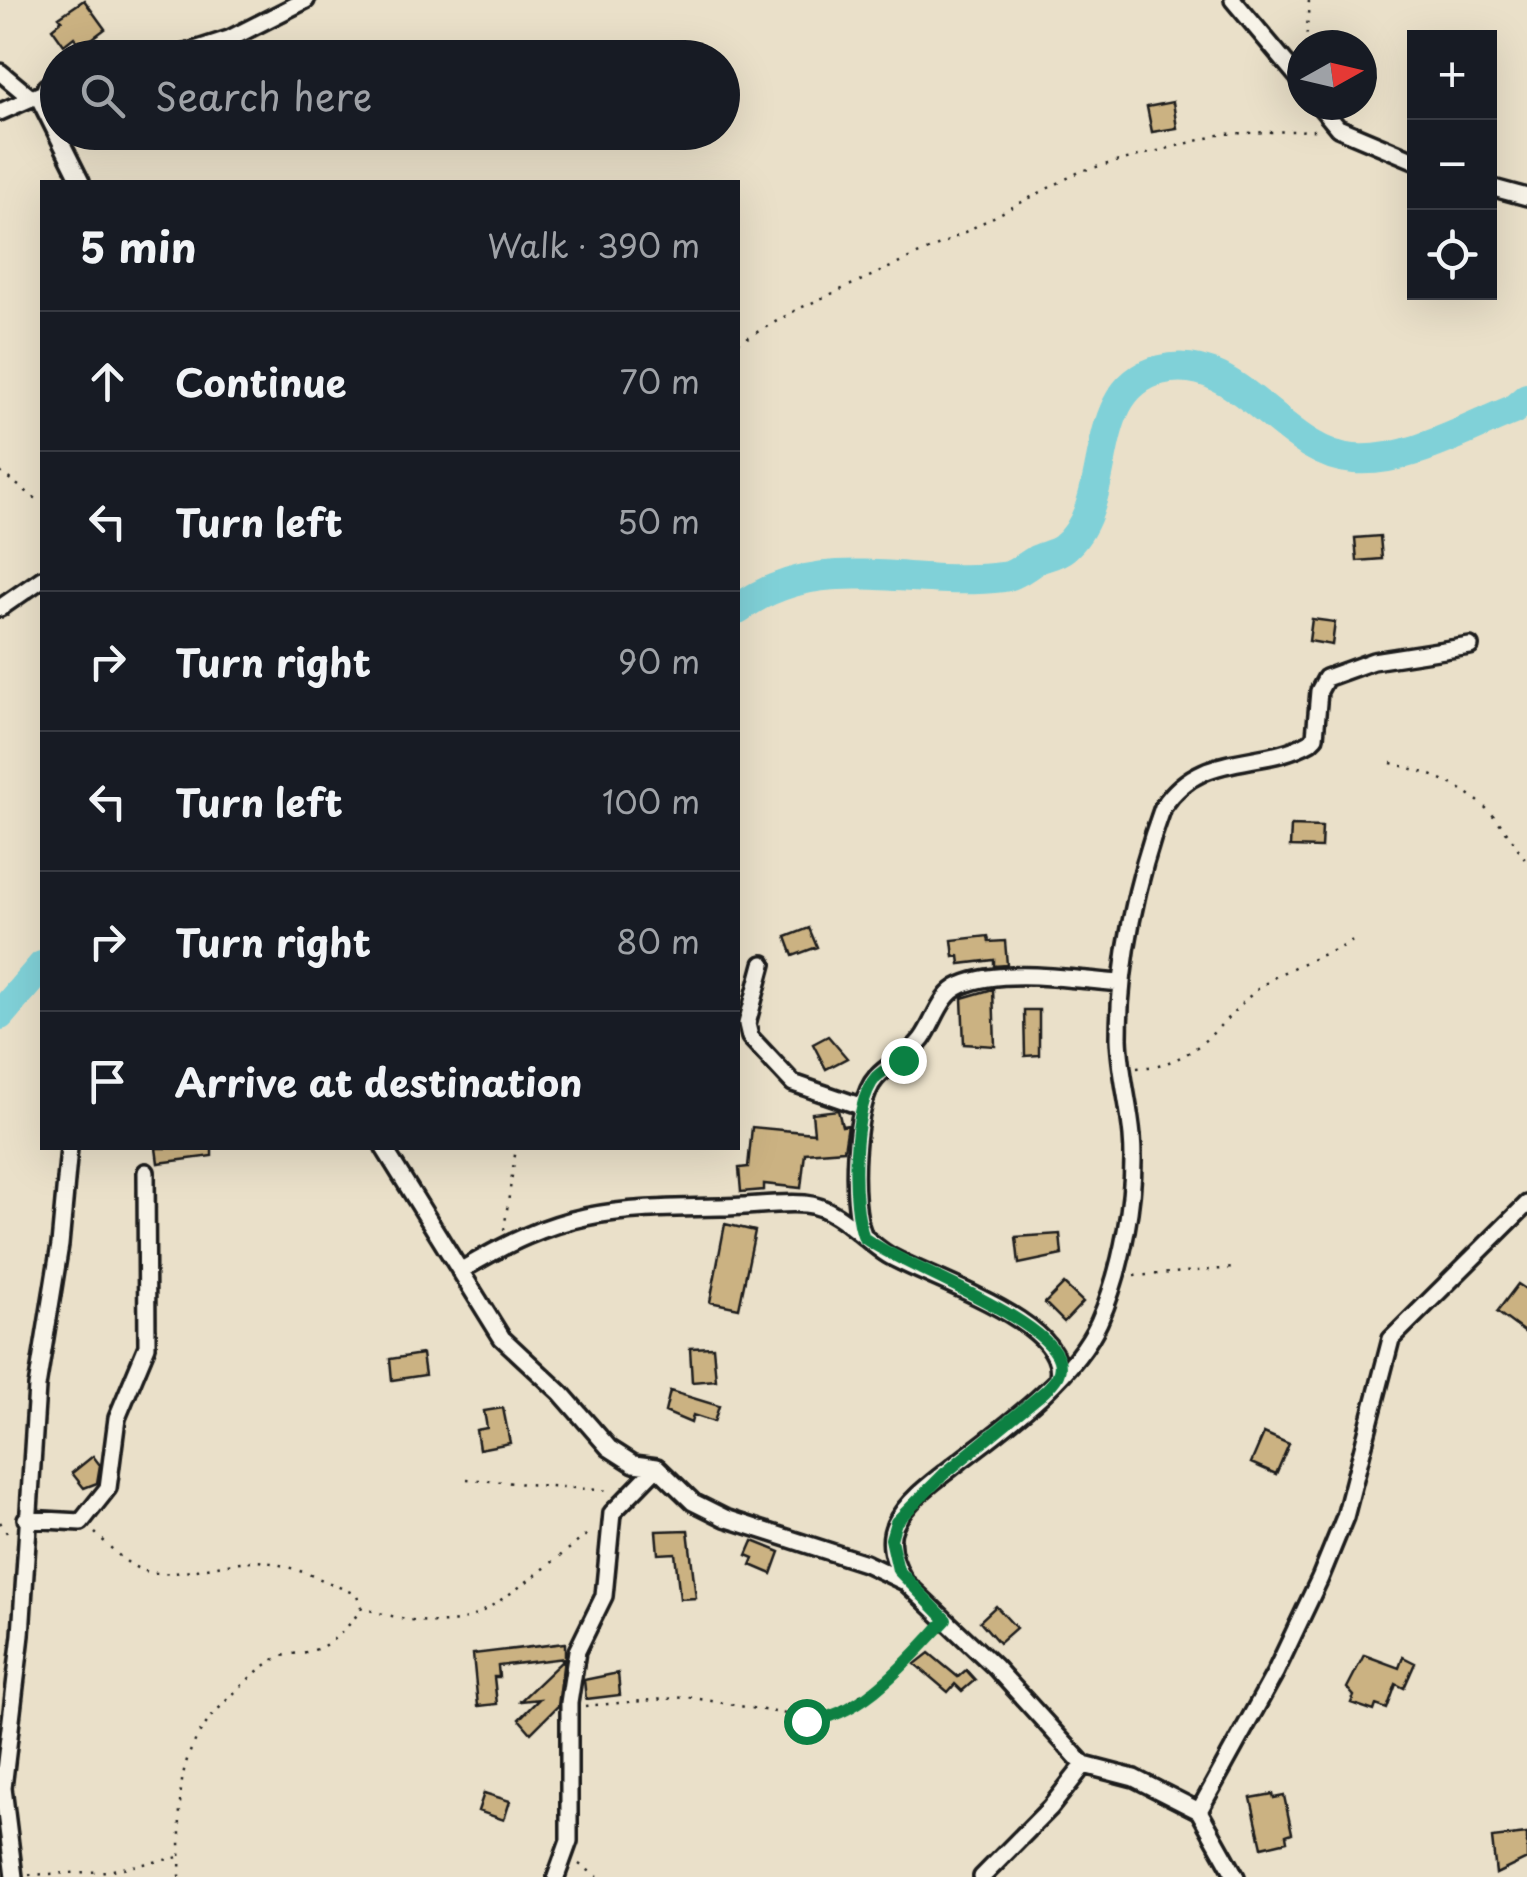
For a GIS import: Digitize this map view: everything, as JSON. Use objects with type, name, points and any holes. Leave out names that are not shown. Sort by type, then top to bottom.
[{"type":"street","points":[[226,40],[306,0]]},
{"type":"street","points":[[1234,0],[1287,64]]},
{"type":"street","points":[[0,72],[36,96],[40,103]]},
{"type":"street","points":[[0,112],[40,93]]},
{"type":"street","points":[[1331,120],[1338,128],[1407,157]]},
{"type":"street","points":[[64,150],[79,180]]},
{"type":"street","points":[[1497,189],[1527,196]]},
{"type":"street","points":[[0,608],[40,580]]},
{"type":"street","points":[[905,1582],[893,1557],[891,1539],[896,1522],[929,1487],[1058,1377],[1098,1326],[1134,1190],[1132,1130],[1120,1069],[1122,983],[1158,822],[1172,792],[1209,770],[1310,742],[1315,737],[1320,692],[1326,678],[1346,668],[1470,646]]},
{"type":"street","points":[[763,964],[742,1021],[750,1037],[793,1083],[862,1108]]},
{"type":"street","points":[[864,1238],[854,1200],[862,1108],[876,1077],[916,1048],[947,996],[966,982],[1012,978],[1122,983]]},
{"type":"street","points":[[14,1876],[3,1788],[21,1635],[37,1387],[60,1245],[69,1150]]},
{"type":"street","points":[[385,1150],[502,1338],[561,1393],[609,1448],[634,1464],[657,1466],[693,1502],[725,1518],[865,1564],[905,1582],[1084,1765],[1134,1778],[1200,1811],[1236,1877]]},
{"type":"street","points":[[26,1520],[81,1522],[108,1488],[117,1418],[147,1346],[146,1172]]},
{"type":"street","points":[[1200,1811],[1276,1673],[1345,1517],[1391,1339],[1527,1204]]},
{"type":"street","points":[[460,1271],[502,1246],[583,1214],[820,1206],[888,1254],[1007,1313],[1034,1332],[1055,1350],[1060,1366],[1058,1377]]},
{"type":"street","points":[[556,1877],[569,1841],[568,1704],[577,1651],[604,1596],[612,1513],[657,1466]]},
{"type":"street","points":[[982,1877],[1050,1808],[1084,1765]]},
{"type":"path","points":[[1307,30],[1309,0]]},
{"type":"path","points":[[740,342],[1080,170],[1223,134],[1338,128]]},
{"type":"path","points":[[0,472],[40,502]]},
{"type":"path","points":[[1391,763],[1442,776],[1464,789],[1494,816],[1527,863]]},
{"type":"path","points":[[1120,1069],[1156,1067],[1188,1054],[1276,977],[1352,941]]},
{"type":"path","points":[[502,1246],[516,1150]]},
{"type":"path","points":[[1115,1266],[1135,1276],[1235,1268]]},
{"type":"path","points":[[467,1479],[597,1489],[632,1496]]},
{"type":"path","points":[[362,1608],[394,1618],[462,1620],[536,1575],[612,1513]]},
{"type":"path","points":[[81,1522],[136,1568],[170,1575],[197,1566],[271,1564],[357,1595],[362,1608]]},
{"type":"path","points":[[180,1877],[180,1778],[194,1738],[257,1672],[278,1658],[324,1646],[347,1629],[362,1608]]},
{"type":"path","points":[[568,1704],[593,1708],[688,1697],[821,1720],[890,1677],[946,1620]]},
{"type":"path","points":[[14,1876],[74,1874],[181,1857]]},
{"type":"building","points":[[84,0],[105,29],[90,40],[60,40],[52,28],[62,20],[59,17]]},
{"type":"building","points":[[1173,102],[1177,128],[1152,132],[1147,107]]},
{"type":"building","points":[[1380,536],[1382,559],[1357,561],[1355,538]]},
{"type":"building","points":[[1312,619],[1335,622],[1332,645],[1309,641]]},
{"type":"building","points":[[1291,826],[1322,827],[1321,848],[1290,847]]},
{"type":"building","points":[[809,928],[817,947],[793,956],[786,937]]},
{"type":"building","points":[[988,936],[989,942],[1005,941],[1007,965],[994,966],[994,960],[960,964],[959,956],[954,957],[952,940]]},
{"type":"building","points":[[993,989],[995,1046],[964,1044],[962,998]]},
{"type":"building","points":[[1024,1010],[1039,1010],[1039,1055],[1025,1056]]},
{"type":"building","points":[[828,1036],[847,1058],[826,1069],[813,1044]]},
{"type":"building","points":[[838,1110],[842,1126],[848,1125],[844,1150],[805,1153],[801,1188],[764,1184],[764,1190],[741,1192],[739,1168],[748,1167],[752,1127],[814,1133],[812,1113]]},
{"type":"building","points":[[156,1150],[212,1150],[212,1156],[158,1163]]},
{"type":"building","points":[[725,1224],[755,1231],[739,1308],[710,1302]]},
{"type":"building","points":[[1060,1234],[1062,1255],[1019,1264],[1016,1237]]},
{"type":"building","points":[[1064,1284],[1083,1302],[1064,1322],[1045,1303]]},
{"type":"building","points":[[1518,1284],[1527,1290],[1527,1334],[1497,1312]]},
{"type":"building","points":[[713,1347],[716,1380],[692,1382],[690,1348]]},
{"type":"building","points":[[422,1354],[425,1375],[392,1380],[390,1359]]},
{"type":"building","points":[[670,1391],[719,1406],[714,1422],[693,1415],[691,1423],[665,1412]]},
{"type":"building","points":[[503,1408],[510,1443],[479,1449],[476,1430],[487,1428],[484,1411]]},
{"type":"building","points":[[1264,1433],[1289,1444],[1276,1474],[1251,1463]]},
{"type":"building","points":[[93,1456],[100,1465],[97,1483],[84,1488],[72,1473]]},
{"type":"building","points":[[688,1530],[696,1598],[680,1599],[675,1553],[658,1554],[656,1531]]},
{"type":"building","points":[[753,1541],[780,1552],[772,1574],[751,1565],[754,1558],[747,1555]]},
{"type":"building","points":[[996,1606],[1016,1628],[999,1643],[980,1621]]},
{"type":"building","points":[[565,1643],[565,1658],[498,1666],[499,1677],[494,1677],[497,1704],[478,1706],[473,1654]]},
{"type":"building","points":[[929,1653],[958,1677],[966,1670],[975,1680],[962,1691],[955,1684],[948,1692],[915,1664]]},
{"type":"building","points":[[1364,1655],[1399,1668],[1403,1657],[1415,1663],[1404,1688],[1396,1684],[1387,1709],[1376,1705],[1374,1711],[1351,1703],[1354,1696],[1347,1688]]},
{"type":"building","points":[[564,1659],[558,1706],[531,1733],[519,1719],[539,1699],[520,1701]]},
{"type":"building","points":[[618,1673],[620,1695],[586,1699],[584,1680]]},
{"type":"building","points":[[484,1793],[510,1801],[504,1820],[478,1811]]},
{"type":"building","points":[[1273,1794],[1274,1798],[1284,1796],[1292,1833],[1286,1835],[1287,1841],[1262,1847],[1251,1798]]},
{"type":"building","points":[[1527,1834],[1527,1859],[1496,1874],[1492,1838]]},
{"type":"waterway","points":[[740,608],[769,591],[801,580],[833,575],[1003,577],[1061,550],[1080,529],[1091,504],[1110,424],[1120,400],[1136,382],[1160,370],[1188,368],[1214,375],[1304,440],[1328,453],[1354,459],[1394,456],[1435,443],[1513,410],[1527,398]]},
{"type":"waterway","points":[[0,1015],[40,968]]},
{"type":"route","points":[[806,1721],[821,1720],[861,1698],[890,1677],[946,1620],[905,1582],[898,1570],[891,1539],[896,1522],[914,1500],[1044,1392],[1058,1377],[1060,1366],[1050,1344],[1007,1313],[908,1266],[864,1238],[854,1200],[862,1108],[876,1077],[903,1060]]}]
